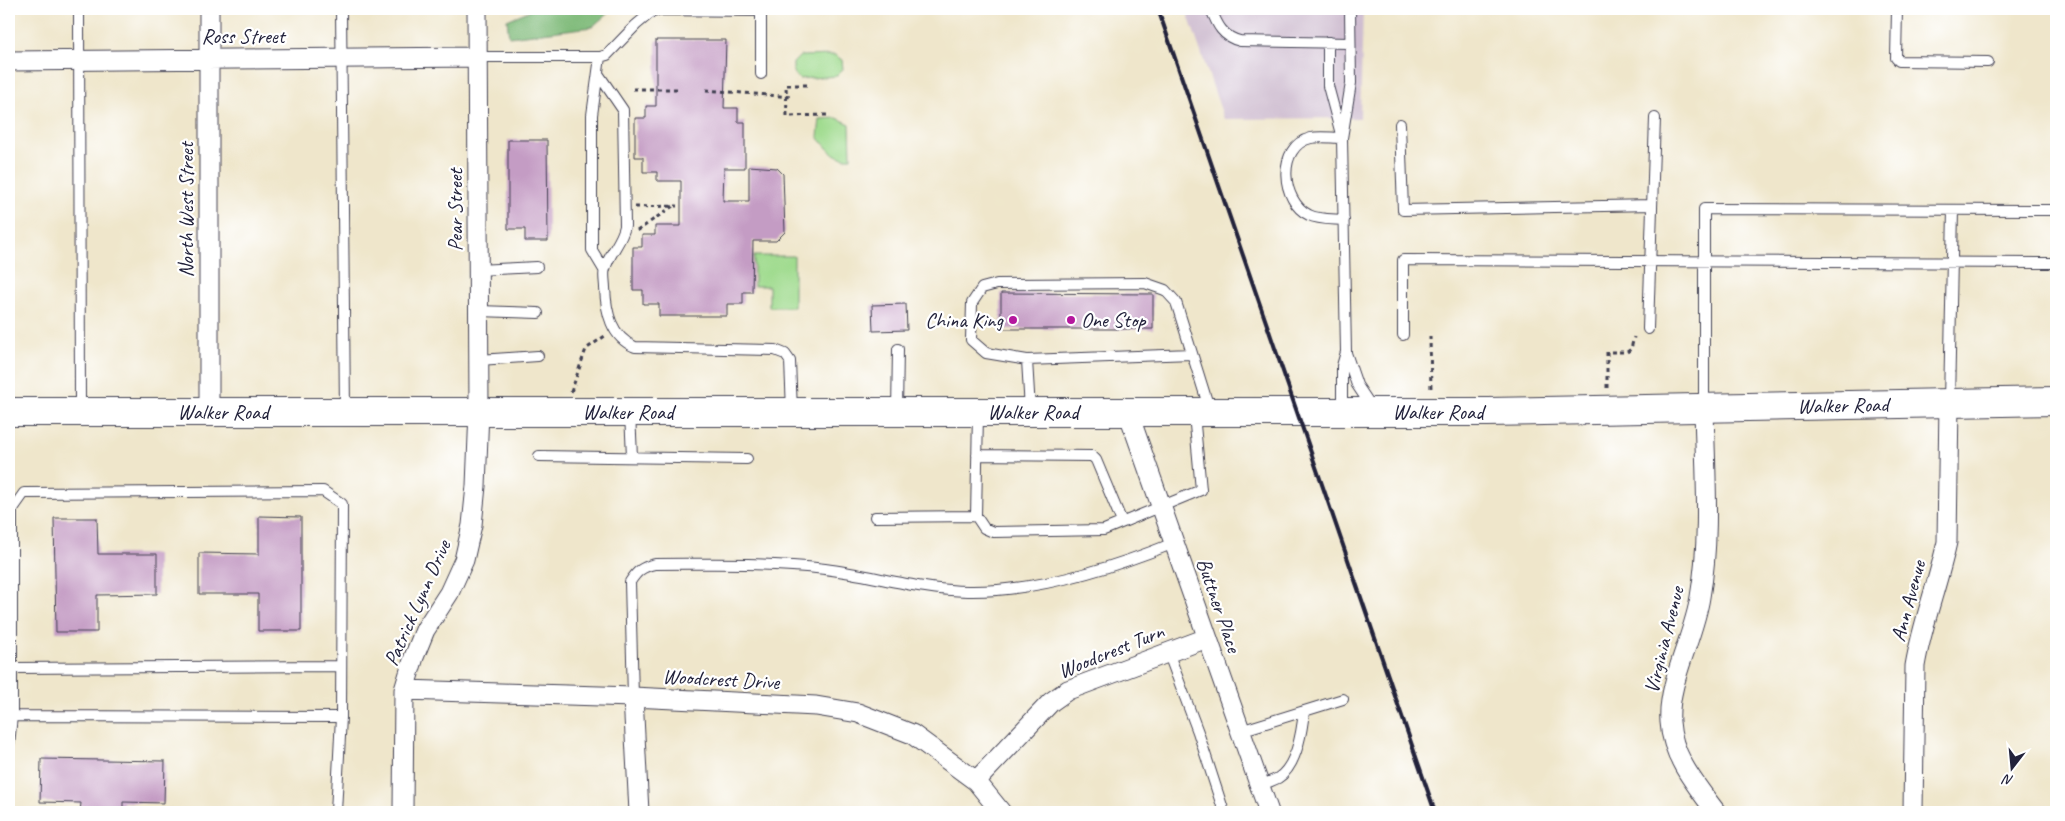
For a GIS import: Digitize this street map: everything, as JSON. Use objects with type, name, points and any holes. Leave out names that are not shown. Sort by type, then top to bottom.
[{"type":"street","name":"North West Street","points":[[209,9],[209,412]]},
{"type":"street","name":"Pear Street","points":[[477,9],[479,411]]},
{"type":"street","name":"Ross Street","points":[[9,61],[477,57]]},
{"type":"street","name":"Walker Road","points":[[9,412],[1375,412],[2056,401]]},
{"type":"street","name":"Ann Avenue","points":[[1913,812],[1915,666],[1918,644],[1943,562],[1947,542],[1949,402]]},
{"type":"street","name":"Virginia Avenue","points":[[1704,407],[1705,534],[1701,594],[1696,620],[1673,688],[1670,705],[1670,723],[1674,745],[1684,767],[1716,812]]},
{"type":"street","name":"Patrick Lynn Drive","points":[[403,812],[404,690],[425,630],[448,593],[464,560],[472,525],[479,411]]},
{"type":"street","name":"Buttner Place","points":[[1128,412],[1269,812]]},
{"type":"street","name":"Woodcrest Turn","points":[[976,781],[1051,702],[1068,690],[1207,638]]},
{"type":"street","name":"Woodcrest Drive","points":[[404,690],[632,696],[816,706],[858,714],[912,734],[976,781],[1002,812]]},
{"type":"street","points":[[632,696],[639,812]]},
{"type":"lane","points":[[80,9],[80,412]]},
{"type":"lane","points":[[341,9],[345,412]]},
{"type":"lane","points":[[1211,9],[1221,30],[1230,39],[1350,43]]},
{"type":"lane","points":[[1342,412],[1342,366],[1346,352],[1342,138],[1351,83],[1350,9]]},
{"type":"lane","points":[[1897,9],[1896,58],[1900,60],[1988,62]]},
{"type":"lane","points":[[477,57],[600,57],[607,55],[636,25],[654,10],[761,10],[761,74]]},
{"type":"lane","points":[[1328,42],[1328,86],[1342,138]]},
{"type":"lane","points":[[600,57],[592,115],[592,250],[604,270],[606,309],[615,330],[627,344],[635,347],[775,350],[785,354],[790,361],[792,412]]},
{"type":"lane","points":[[599,75],[623,110],[625,226],[624,233],[604,270]]},
{"type":"lane","points":[[1648,329],[1655,118]]},
{"type":"lane","points":[[1400,124],[1402,210],[1652,206]]},
{"type":"lane","points":[[1342,138],[1310,138],[1297,145],[1288,163],[1286,184],[1296,206],[1310,216],[1344,220]]},
{"type":"lane","points":[[1704,407],[1704,209],[2056,210]]},
{"type":"lane","points":[[1949,402],[1952,210]]},
{"type":"lane","points":[[1402,334],[1403,260],[2052,263]]},
{"type":"lane","points":[[478,270],[538,267]]},
{"type":"lane","points":[[978,412],[976,516],[984,528],[993,532],[1104,530],[1201,490],[1202,412],[1192,354],[1176,302],[1164,290],[1146,283],[997,284],[982,288],[972,304],[972,340],[986,353],[1027,360],[1192,354]]},
{"type":"lane","points":[[479,311],[538,313]]},
{"type":"lane","points":[[897,412],[898,349]]},
{"type":"lane","points":[[1346,352],[1357,385],[1375,412]]},
{"type":"lane","points":[[479,360],[538,356]]},
{"type":"lane","points":[[1027,360],[1030,412]]},
{"type":"lane","points":[[630,412],[632,457]]},
{"type":"lane","points":[[977,455],[1092,456],[1096,460],[1122,522]]},
{"type":"lane","points":[[539,456],[747,459]]},
{"type":"lane","points":[[9,745],[12,668],[12,510],[24,493],[323,491],[342,504],[341,666],[336,812]]},
{"type":"lane","points":[[875,517],[976,516]]},
{"type":"lane","points":[[632,696],[630,582],[636,572],[644,566],[655,564],[789,565],[827,569],[932,588],[968,591],[1035,584],[1126,562],[1174,543]]},
{"type":"lane","points":[[1168,652],[1198,732],[1224,812]]},
{"type":"lane","points":[[12,668],[341,666]]},
{"type":"lane","points":[[1240,731],[1343,699]]},
{"type":"lane","points":[[1260,786],[1279,777],[1290,762],[1302,738],[1304,711]]},
{"type":"lane","points":[[10,716],[340,717]]},
{"type":"path","points":[[807,85],[786,85],[787,116],[828,115]]},
{"type":"path","points":[[633,90],[678,89]]},
{"type":"path","points":[[706,90],[792,97]]},
{"type":"path","points":[[634,208],[675,206],[634,232]]},
{"type":"path","points":[[571,393],[586,349],[605,336]]},
{"type":"path","points":[[1430,336],[1431,392]]},
{"type":"path","points":[[1607,389],[1607,352],[1627,352],[1631,349],[1634,337]]},
{"type":"shaded area","points":[[1186,9],[1363,9],[1360,118],[1224,119]]},
{"type":"green space","points":[[533,9],[613,9],[592,27],[509,37],[507,20]]},
{"type":"green space","points":[[835,55],[842,60],[843,69],[837,76],[799,79],[793,72],[793,63],[800,56]]},
{"type":"green space","points":[[837,118],[850,124],[851,158],[836,155],[818,137],[820,119]]},
{"type":"green space","points":[[754,256],[794,256],[794,307],[769,307],[769,286],[754,286]]},
{"type":"building","points":[[656,40],[726,40],[724,108],[738,108],[738,122],[745,122],[745,168],[724,168],[723,201],[749,201],[749,166],[777,168],[783,174],[785,232],[776,241],[753,241],[752,292],[743,292],[743,304],[727,304],[727,316],[659,316],[659,304],[643,304],[643,290],[633,290],[633,247],[642,247],[642,235],[655,235],[655,226],[681,226],[681,181],[657,181],[657,172],[643,172],[643,157],[635,157],[635,118],[646,118],[646,106],[656,106]]},
{"type":"building","points":[[508,140],[547,140],[548,241],[525,241],[525,229],[508,229]]},
{"type":"building","points":[[1001,293],[1153,294],[1153,329],[1001,329]]},
{"type":"building","points":[[906,304],[907,330],[873,331],[872,305]]},
{"type":"building","points":[[259,516],[301,517],[301,631],[258,631],[258,594],[199,594],[199,553],[259,554]]},
{"type":"building","points":[[54,518],[97,518],[98,554],[157,554],[157,594],[97,595],[97,632],[56,632]]},
{"type":"building","points":[[41,759],[165,761],[164,803],[123,802],[123,812],[80,812],[81,803],[40,802]]},
{"type":"railway","points":[[1158,9],[1435,812]]},
{"type":"place","name":"China King","points":[[1013,320]]},
{"type":"place","name":"One Stop","points":[[1071,320]]}]
